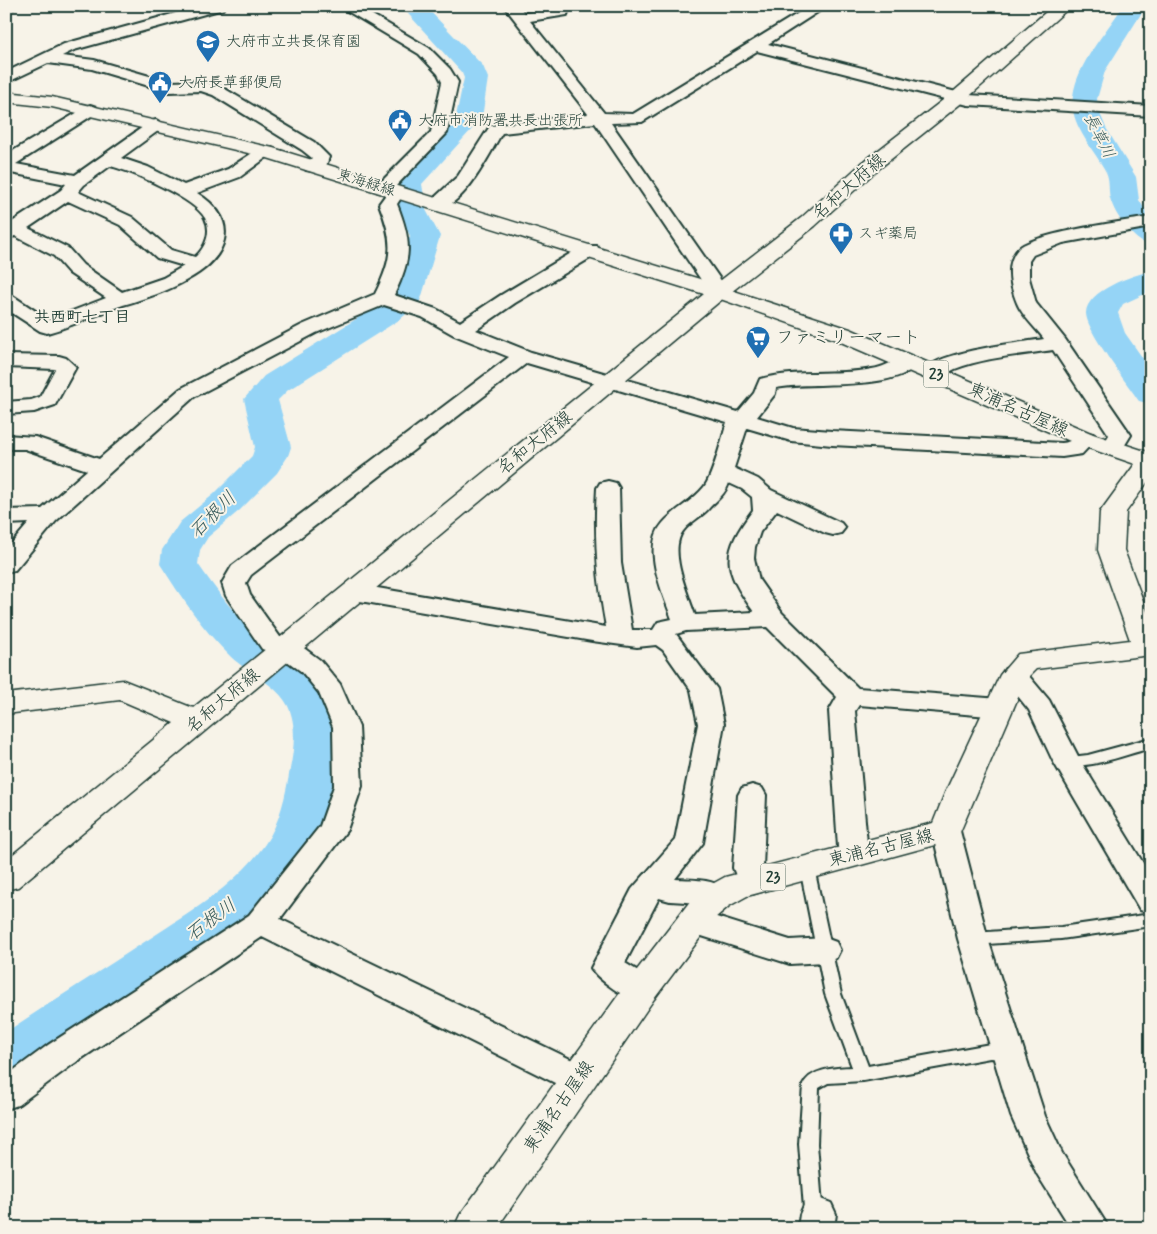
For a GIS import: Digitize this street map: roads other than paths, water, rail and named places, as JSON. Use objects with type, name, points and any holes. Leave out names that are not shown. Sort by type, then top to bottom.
[{"type":"main road","name":"名和大府線","points":[[6,878],[719,292],[808,222],[869,167],[958,97],[1062,6]]},
{"type":"main road","name":"東海緑線","points":[[6,98],[52,102],[266,152],[590,250],[719,292]]},
{"type":"main road","name":"東浦名古屋線","points":[[474,1228],[642,989],[704,909],[717,898],[737,886],[946,831],[960,793],[1014,675],[1028,661],[1149,650],[1125,593],[1111,550],[1113,512],[1150,461],[1085,439],[842,334],[719,292]]},
{"type":"main road","points":[[6,704],[123,690],[198,722]]},
{"type":"street","points":[[6,8],[10,6]]},
{"type":"street","points":[[6,78],[43,58],[86,42],[218,6]]},
{"type":"street","points":[[6,565],[48,516],[188,393],[309,329],[383,298],[399,267],[400,235],[388,204],[392,191],[440,133],[450,82],[445,72],[424,51],[346,6]]},
{"type":"street","points":[[511,6],[599,118],[719,292]]},
{"type":"street","points":[[522,18],[562,12],[563,6]]},
{"type":"street","points":[[433,202],[451,196],[463,184],[496,129],[599,118],[636,119],[820,6]]},
{"type":"street","points":[[756,46],[968,100],[1151,110]]},
{"type":"street","points":[[43,58],[94,65],[169,87],[203,86],[219,92],[308,146],[321,157],[320,162],[312,166]]},
{"type":"street","points":[[6,165],[90,110]]},
{"type":"street","points":[[11,232],[156,125]]},
{"type":"street","points":[[183,192],[234,173],[266,152]]},
{"type":"street","points":[[6,300],[47,327],[121,300],[184,274],[199,264],[209,253],[219,230],[215,217],[208,207],[128,164],[107,160]]},
{"type":"street","points":[[6,165],[72,188],[126,221],[164,254],[199,264]]},
{"type":"street","points":[[1112,448],[1120,435],[1058,343],[1027,304],[1019,278],[1020,261],[1026,251],[1059,238],[1150,222]]},
{"type":"street","points":[[11,232],[61,252],[76,269],[121,300]]},
{"type":"street","points":[[461,331],[508,299],[590,250]]},
{"type":"street","points":[[383,298],[429,313],[461,331],[524,356],[612,380],[791,434],[832,438],[1062,450],[1074,448],[1085,439]]},
{"type":"street","points":[[933,372],[947,365],[975,358],[1058,343]]},
{"type":"street","points":[[6,1095],[60,1055],[260,923],[333,830],[348,786],[346,728],[331,690],[312,666],[282,653],[271,643],[238,596],[234,583],[237,576],[524,356]]},
{"type":"street","points":[[6,361],[59,362],[66,367],[48,401],[34,406],[6,408]]},
{"type":"street","points":[[686,623],[669,576],[665,549],[672,527],[712,494],[741,419],[764,394],[767,383],[785,379],[870,376],[896,370],[909,362]]},
{"type":"street","points":[[6,442],[27,442],[103,468]]},
{"type":"street","points":[[721,471],[750,484],[764,495],[833,528]]},
{"type":"street","points":[[608,488],[606,555],[610,587],[621,636]]},
{"type":"street","points":[[764,495],[765,510],[746,536],[742,552],[744,575],[750,587],[773,618],[851,696],[1000,708]]},
{"type":"street","points":[[6,517],[48,516]]},
{"type":"street","points":[[354,592],[592,633],[637,639],[660,637],[672,644],[704,689],[711,724],[689,843],[643,896],[607,968],[642,989]]},
{"type":"street","points":[[660,637],[667,628],[686,623],[773,618]]},
{"type":"street","points":[[1014,675],[1040,706],[1066,761],[1150,902]]},
{"type":"street","points":[[851,696],[842,712],[853,847],[859,853]]},
{"type":"street","points":[[752,795],[748,868],[752,883]]},
{"type":"street","points":[[946,831],[973,939],[1028,1116],[1049,1163],[1091,1228]]},
{"type":"street","points":[[656,882],[670,890],[706,892],[717,898]]},
{"type":"street","points":[[694,922],[790,952],[824,950]]},
{"type":"street","points":[[260,923],[579,1079]]},
{"type":"lane","points":[[1066,761],[1088,760],[1151,743]]},
{"type":"lane","points":[[807,868],[833,994],[862,1074]]},
{"type":"lane","points":[[973,939],[1061,933],[1150,902]]},
{"type":"lane","points":[[817,1221],[812,1208],[808,1144],[811,1085],[816,1078],[862,1074],[990,1051],[1009,1052]]},
{"type":"waterway","name":"石根川","points":[[6,1060],[182,942],[238,901],[270,871],[282,856],[302,815],[308,793],[316,739],[310,708],[304,697],[289,680],[254,655],[226,628],[201,597],[179,564],[181,550],[193,530],[227,502],[264,465],[270,456],[273,447],[261,399],[276,383],[388,313],[405,299],[425,236],[412,210],[408,183],[469,118],[476,78],[474,71],[412,6]]},
{"type":"waterway","name":"長草川","points":[[1135,6],[1093,71],[1087,85],[1085,99],[1086,111],[1093,128],[1121,174],[1127,205],[1136,220],[1151,237]]},
{"type":"waterway","name":"長草川","points":[[1151,280],[1112,297],[1105,304],[1102,313],[1109,333],[1151,394]]},
{"type":"place","name":"大府市立共長保育園","points":[[208,63]]},
{"type":"place","name":"大府長草郵便局","points":[[160,104]]},
{"type":"place","name":"大府市消防署共長出張所","points":[[400,142]]},
{"type":"place","name":"スギ薬局","points":[[841,255]]},
{"type":"place","name":"ファミリーマート","points":[[758,359]]},
{"type":"district","name":"共西町七丁目","points":[[82,317]]}]
